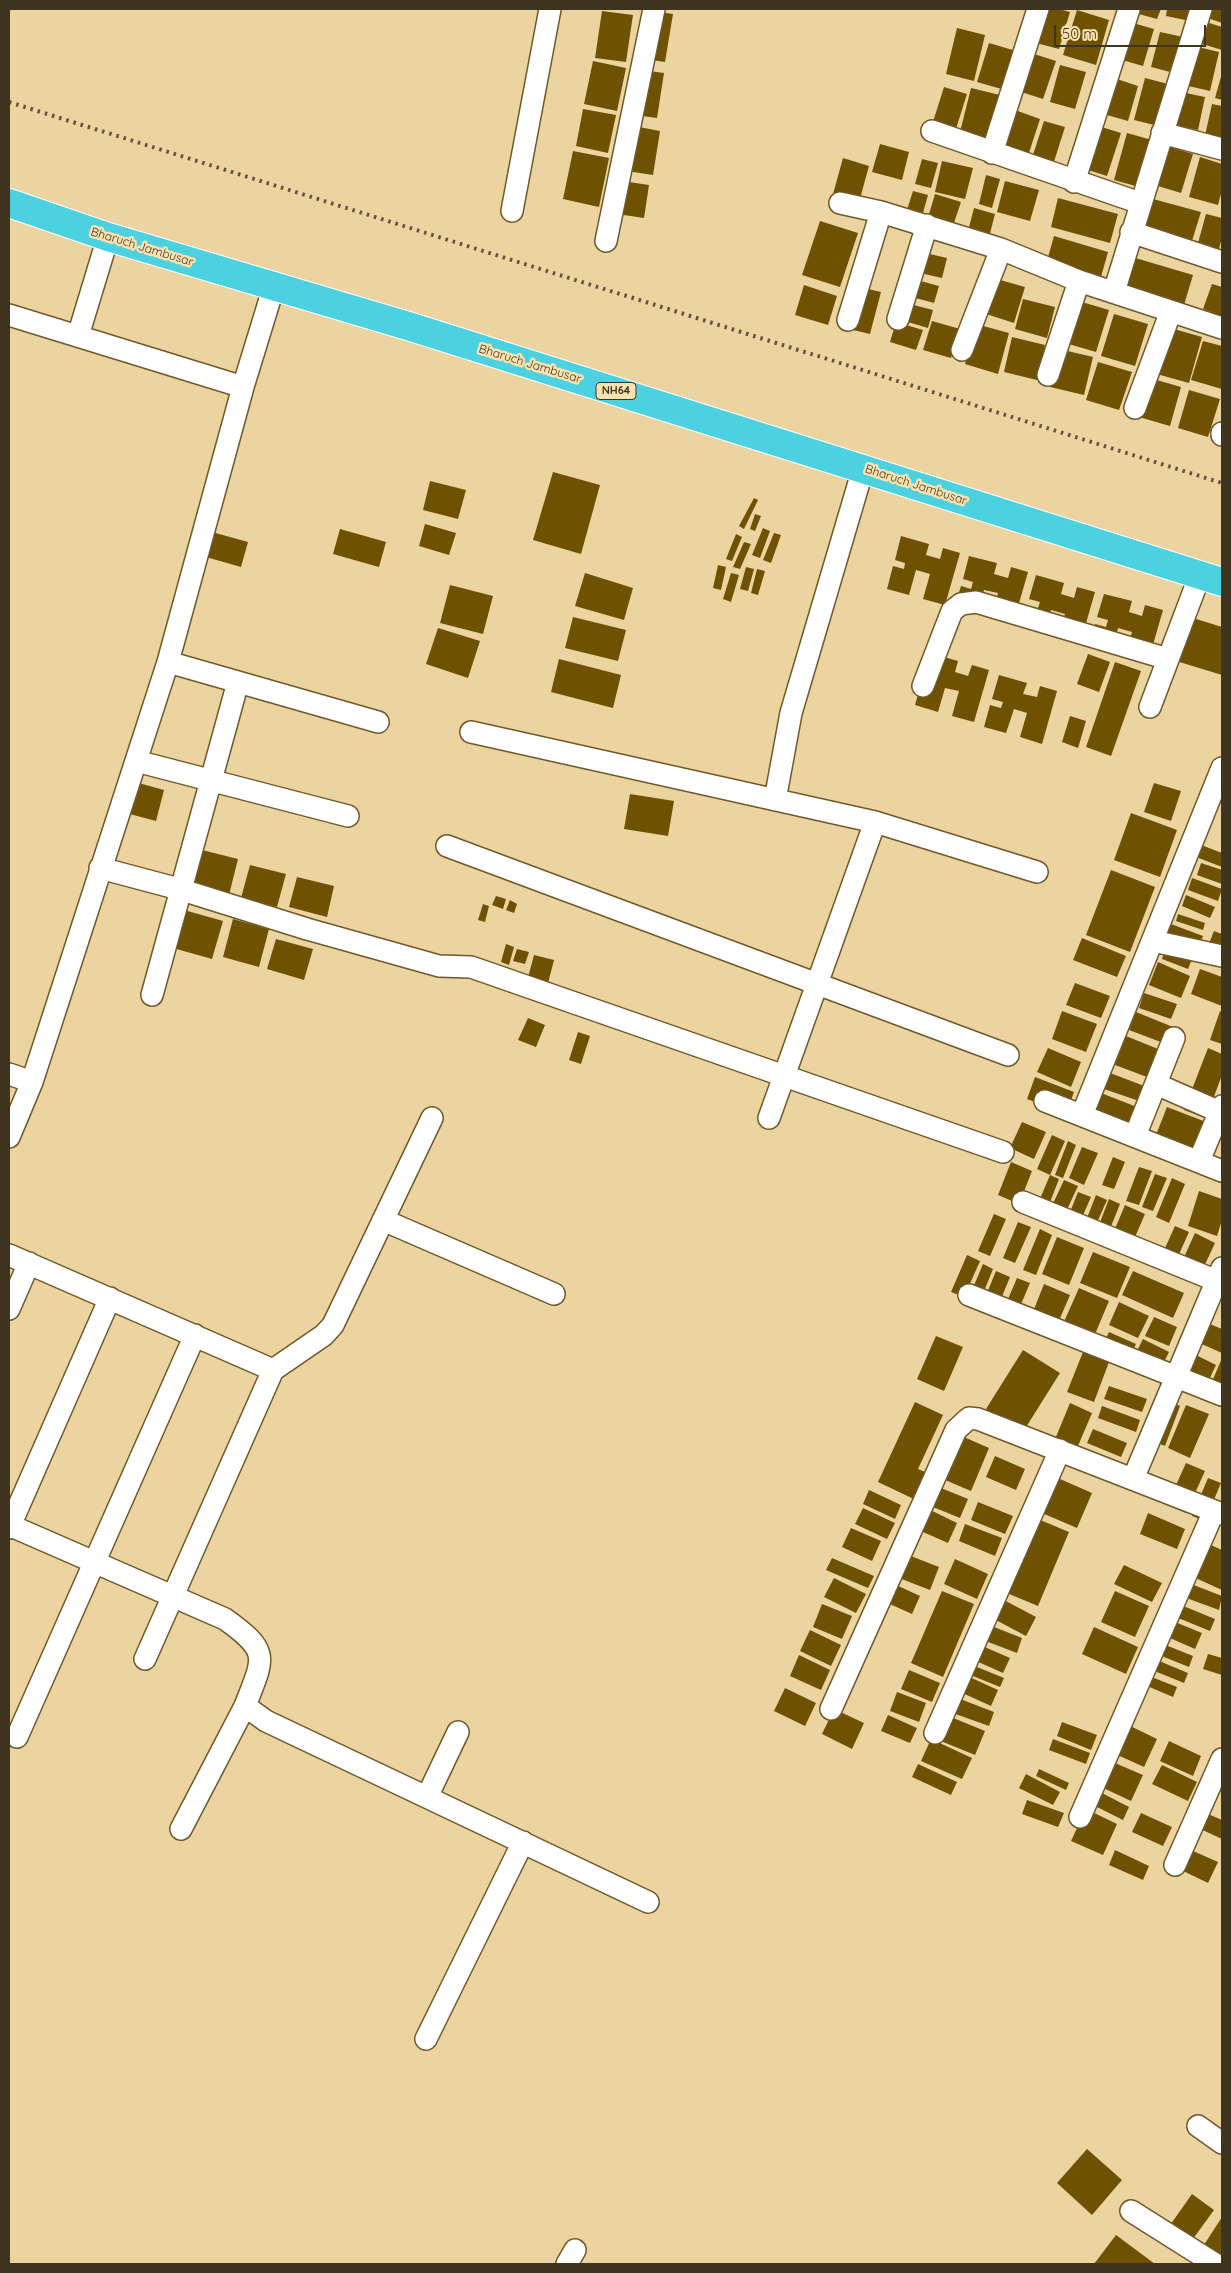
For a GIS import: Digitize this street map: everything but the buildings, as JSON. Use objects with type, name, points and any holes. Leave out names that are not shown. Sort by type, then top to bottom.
[{"type":"highway","name":"Bharuch Jambusar","points":[[9,203],[108,237],[408,326],[1211,579]]},
{"type":"street","points":[[512,211],[550,9]]},
{"type":"street","points":[[606,241],[654,9]]},
{"type":"street","points":[[992,153],[1038,9]]},
{"type":"street","points":[[1074,182],[1130,9]]},
{"type":"street","points":[[1114,292],[1201,9]]},
{"type":"street","points":[[932,131],[1074,182],[1140,203]]},
{"type":"street","points":[[1162,133],[1222,149]]},
{"type":"street","points":[[840,203],[882,212],[1001,249],[1079,281],[1222,328]]},
{"type":"street","points":[[848,320],[882,212]]},
{"type":"street","points":[[898,319],[927,226]]},
{"type":"street","points":[[1131,232],[1222,262]]},
{"type":"street","points":[[78,336],[108,237]]},
{"type":"street","points":[[962,350],[1001,249]]},
{"type":"street","points":[[1048,375],[1079,281]]},
{"type":"street","points":[[9,1137],[32,1082],[168,662],[243,387],[274,286]]},
{"type":"street","points":[[1134,408],[1171,311]]},
{"type":"street","points":[[9,315],[243,387]]},
{"type":"street","points":[[775,800],[791,713],[863,468]]},
{"type":"street","points":[[1150,707],[1168,659],[1211,579]]},
{"type":"street","points":[[923,686],[952,611],[961,604],[976,602],[1168,659]]},
{"type":"street","points":[[168,662],[378,722]]},
{"type":"street","points":[[152,994],[179,889],[238,682]]},
{"type":"street","points":[[471,732],[875,822],[1037,872]]},
{"type":"street","points":[[136,761],[348,816]]},
{"type":"street","points":[[1082,1115],[1222,768]]},
{"type":"street","points":[[769,1118],[875,822]]},
{"type":"street","points":[[447,846],[1008,1055]]},
{"type":"street","points":[[100,868],[179,889],[439,966],[471,967],[1003,1152]]},
{"type":"street","points":[[1152,941],[1222,956]]},
{"type":"street","points":[[1135,1136],[1174,1038]]},
{"type":"street","points":[[9,1074],[32,1082]]},
{"type":"street","points":[[1156,1084],[1221,1109],[1199,1161]]},
{"type":"street","points":[[1045,1101],[1222,1170]]},
{"type":"street","points":[[146,1659],[273,1370],[324,1335],[333,1325],[432,1118]]},
{"type":"street","points":[[1024,1202],[1220,1277],[1133,1479]]},
{"type":"street","points":[[383,1220],[554,1294]]},
{"type":"street","points":[[9,1255],[273,1370]]},
{"type":"street","points":[[9,1309],[29,1263]]},
{"type":"street","points":[[969,1295],[1222,1395]]},
{"type":"street","points":[[110,1298],[9,1526],[225,1619],[247,1635],[258,1649],[261,1666],[245,1706],[181,1829]]},
{"type":"street","points":[[17,1737],[195,1335]]},
{"type":"street","points":[[831,1708],[956,1430],[968,1418],[978,1419],[1218,1512],[1080,1817]]},
{"type":"street","points":[[935,1734],[1060,1450]]},
{"type":"street","points":[[245,1706],[266,1721],[288,1732],[648,1902]]},
{"type":"street","points":[[427,1798],[458,1732]]},
{"type":"street","points":[[1175,1865],[1222,1759]]},
{"type":"street","points":[[426,2038],[523,1842]]},
{"type":"street","points":[[1198,2126],[1222,2142]]},
{"type":"street","points":[[1131,2212],[1215,2264]]},
{"type":"railway","points":[[9,102],[1222,483]]}]
